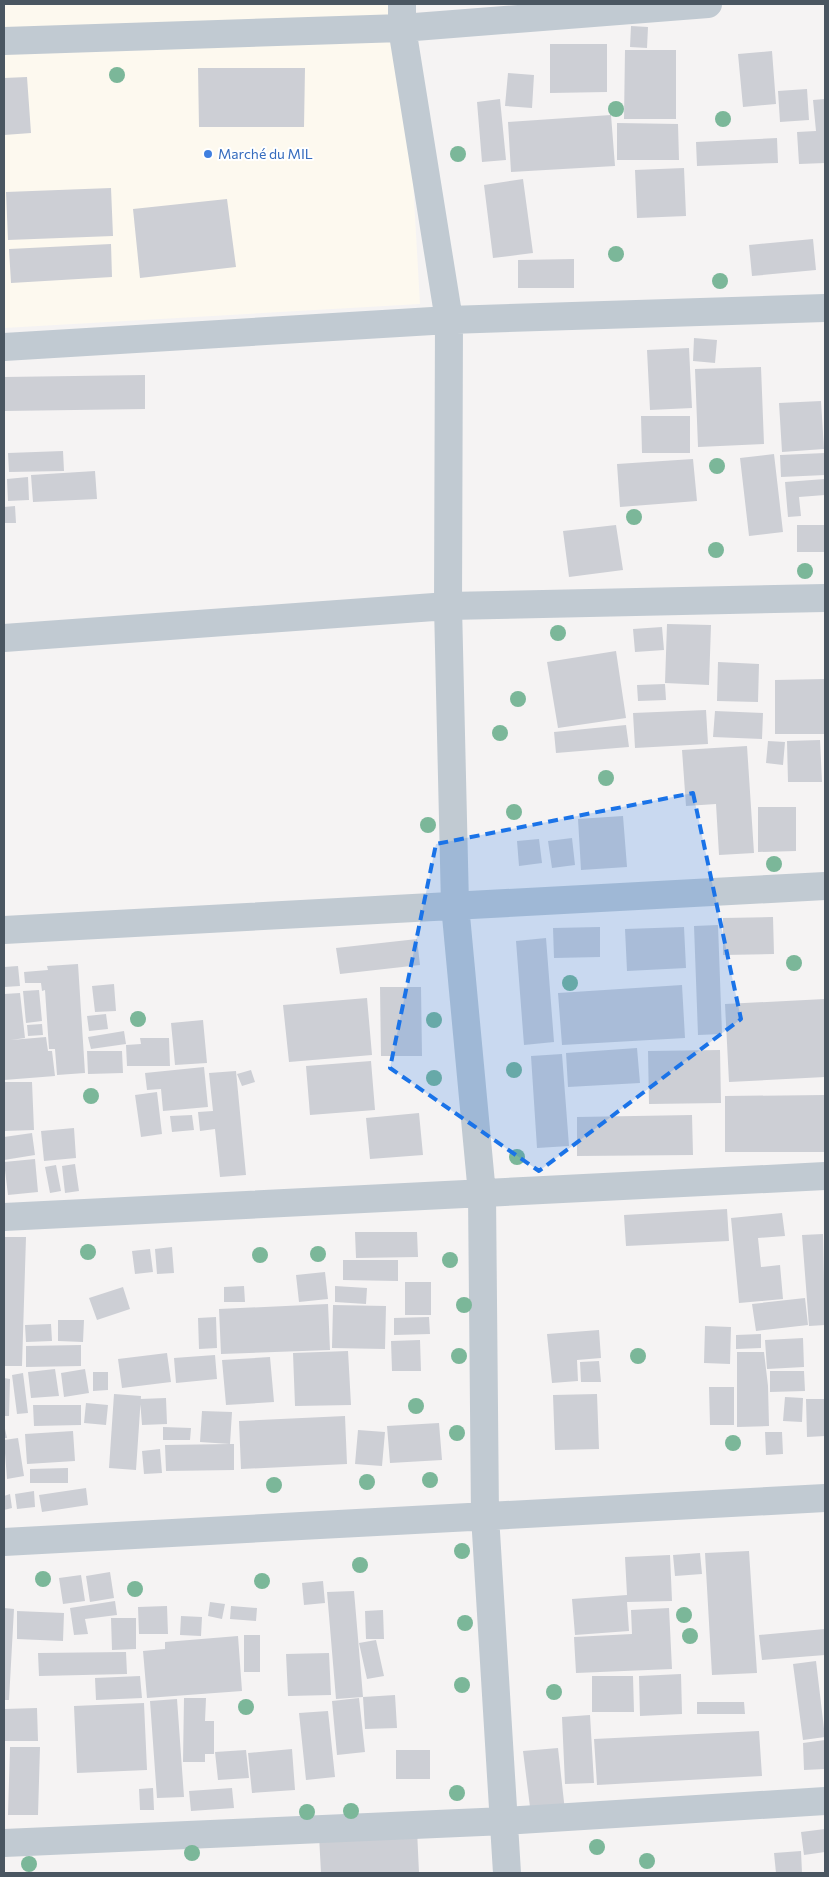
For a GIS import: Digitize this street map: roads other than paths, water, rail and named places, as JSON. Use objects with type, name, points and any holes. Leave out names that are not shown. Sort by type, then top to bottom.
[{"type":"street","points":[[4,41],[402,16],[708,4]]},
{"type":"street","points":[[402,16],[449,320],[448,606],[455,905],[482,1194],[485,1516],[507,1873]]},
{"type":"street","points":[[4,347],[449,320],[825,308]]},
{"type":"street","points":[[4,638],[448,606],[825,598]]},
{"type":"street","points":[[4,930],[825,886]]},
{"type":"street","points":[[4,1217],[825,1176]]},
{"type":"street","points":[[4,1542],[825,1498]]},
{"type":"street","points":[[4,1843],[505,1821],[825,1801]]},
{"type":"place","name":"Marché du MIL","points":[[208,154]]}]
